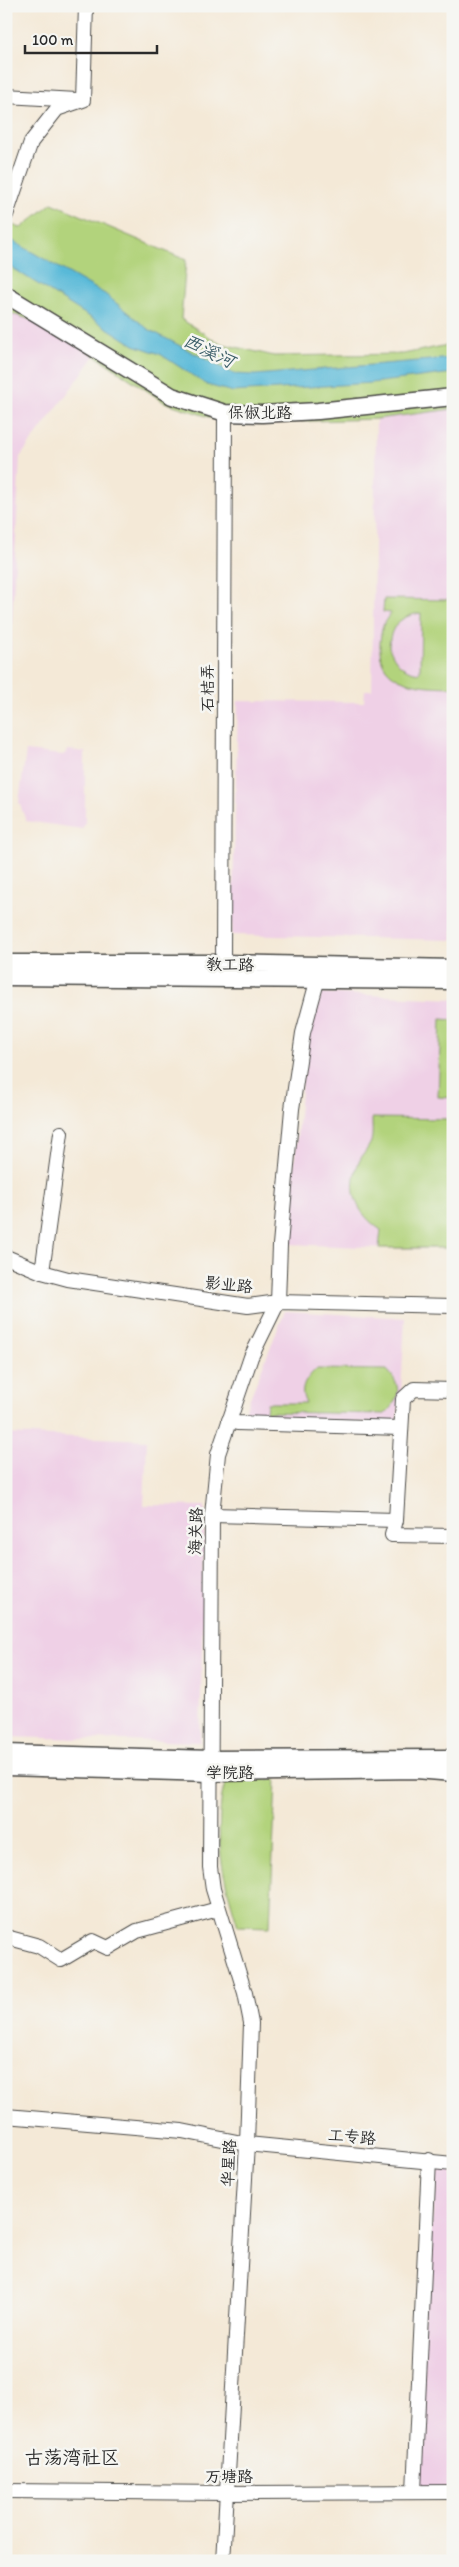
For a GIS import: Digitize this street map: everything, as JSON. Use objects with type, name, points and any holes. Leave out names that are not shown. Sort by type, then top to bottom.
[{"type":"main road","name":"保俶北路","points":[[6,295],[172,396],[225,413],[262,414],[318,411],[453,397]]},
{"type":"main road","name":"教工路","points":[[6,963],[453,968]]},
{"type":"main road","name":"教工路","points":[[6,977],[318,978],[453,981]]},
{"type":"main road","name":"学院路","points":[[6,1754],[211,1766],[453,1758]]},
{"type":"main road","name":"学院路","points":[[6,1766],[211,1766],[416,1770],[453,1773]]},
{"type":"street","points":[[83,100],[86,6]]},
{"type":"street","points":[[6,96],[83,100]]},
{"type":"street","points":[[6,215],[31,142],[57,109],[83,100]]},
{"type":"street","name":"石桔弄","points":[[223,964],[225,413]]},
{"type":"street","points":[[278,1302],[280,1245],[292,1109],[303,1034],[318,978]]},
{"type":"street","points":[[42,1272],[60,1132]]},
{"type":"street","name":"影业路","points":[[6,1258],[42,1272],[68,1279],[248,1306],[278,1302],[453,1306]]},
{"type":"street","name":"海关路","points":[[211,1766],[212,1515],[218,1454],[251,1357],[278,1302]]},
{"type":"street","points":[[453,1390],[414,1389],[403,1399],[396,1520],[392,1536],[453,1536]]},
{"type":"street","points":[[229,1420],[237,1423],[400,1428]]},
{"type":"street","points":[[212,1515],[396,1520]]},
{"type":"street","name":"华星路","points":[[211,1766],[210,1867],[218,1909],[245,1993],[251,2023],[247,2144],[223,2561]]},
{"type":"street","points":[[6,1937],[39,1946],[61,1960],[93,1941],[108,1948],[137,1931],[218,1909]]},
{"type":"street","name":"工专路","points":[[6,2116],[182,2130],[247,2144],[429,2160],[453,2164]]},
{"type":"street","points":[[414,2491],[429,2160]]},
{"type":"street","name":"万塘路","points":[[6,2491],[228,2493],[453,2492]]},
{"type":"shaded area","points":[[6,312],[51,326],[95,356],[20,457],[10,662],[6,662]]},
{"type":"shaded area","points":[[453,409],[453,940],[232,935],[238,701],[364,702],[365,690],[372,690],[376,419]]},
{"type":"shaded area","points":[[69,750],[85,752],[85,822],[82,829],[26,821],[19,802],[26,751],[63,755]]},
{"type":"shaded area","points":[[322,993],[453,999],[453,1248],[411,1249],[287,1244],[304,1061],[309,1031]]},
{"type":"shaded area","points":[[285,1311],[405,1318],[401,1392],[396,1424],[242,1418]]},
{"type":"shaded area","points":[[6,1434],[147,1440],[144,1505],[205,1506],[200,1742],[6,1737]]},
{"type":"shaded area","points":[[438,2169],[453,2171],[453,2489],[414,2491],[425,2281]]},
{"type":"green space","points":[[52,203],[186,260],[181,319],[219,343],[274,356],[403,354],[453,344],[453,409],[376,419],[279,422],[212,418],[164,402],[51,326],[6,312],[6,223],[21,228]]},
{"type":"green space","points":[[384,599],[453,600],[453,687],[429,686],[404,681],[386,669],[381,658],[380,639],[384,624],[391,613],[383,612]],"holes":[[[421,613],[420,672],[408,670],[400,665],[389,647],[391,633],[398,623],[407,617]]]},
{"type":"green space","points":[[441,1019],[453,1020],[453,1098],[438,1097]]},
{"type":"green space","points":[[372,1118],[453,1119],[453,1248],[379,1248],[381,1230],[360,1209],[354,1192],[355,1173],[360,1159],[371,1142]]},
{"type":"green space","points":[[316,1369],[387,1370],[395,1381],[398,1392],[397,1397],[385,1414],[266,1412],[267,1403],[306,1403],[303,1393],[304,1385]]},
{"type":"green space","points":[[276,1779],[270,1927],[238,1926],[226,1884],[221,1857],[219,1829],[222,1793],[227,1781]]},
{"type":"water","points":[[6,237],[105,294],[148,329],[234,374],[255,375],[453,358],[453,373],[371,383],[233,392],[207,385],[160,354],[134,345],[6,264]]},
{"type":"district","name":"古荡湾社区","points":[[72,2457]]},
{"type":"water label","name":"西溪河","points":[[209,351]]}]
